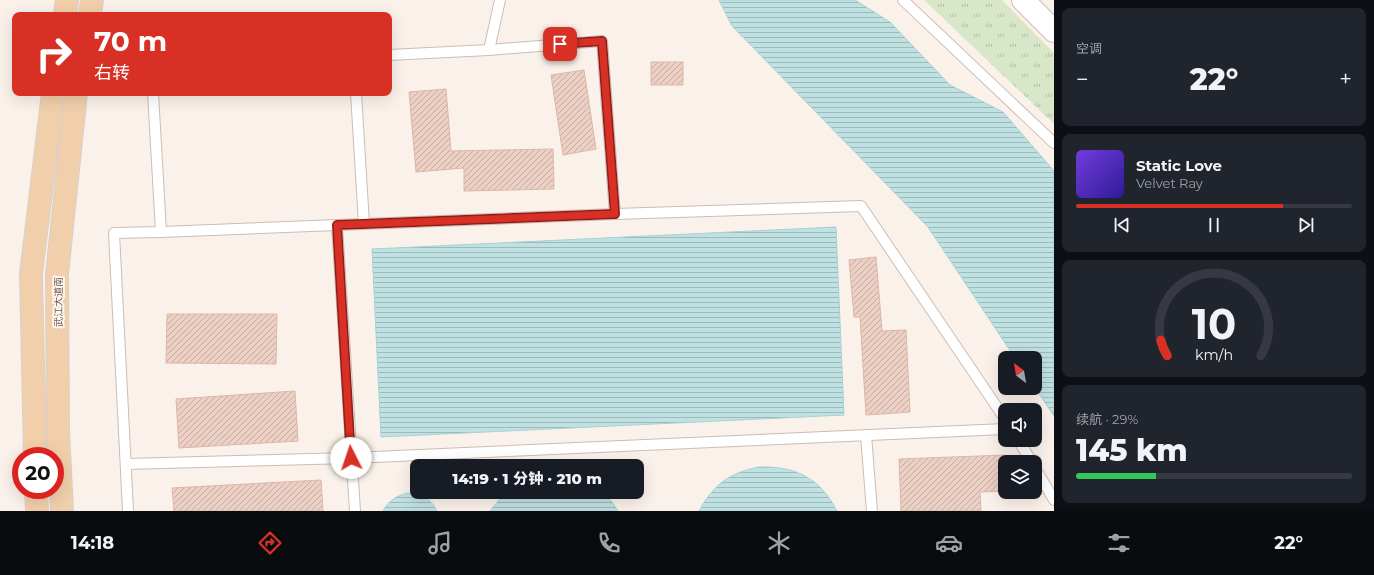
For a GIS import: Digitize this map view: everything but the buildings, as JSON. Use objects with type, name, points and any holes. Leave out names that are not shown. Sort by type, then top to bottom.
[{"type":"main road","points":[[65,12],[67,0]]},
{"type":"main road","points":[[90,12],[92,0]]},
{"type":"main road","points":[[35,447],[32,274],[52,96]]},
{"type":"main road","name":"武江大道南","points":[[62,511],[58,431],[57,274],[76,96]]},
{"type":"main road","points":[[36,499],[37,511]]},
{"type":"street","points":[[1023,0],[1054,31]]},
{"type":"lane","points":[[489,50],[500,0]]},
{"type":"lane","points":[[903,0],[1054,142]]},
{"type":"lane","points":[[392,55],[489,50],[602,41],[615,214]]},
{"type":"lane","points":[[153,96],[162,232]]},
{"type":"lane","points":[[356,96],[364,224]]},
{"type":"lane","points":[[128,511],[114,233],[861,206],[998,409]]},
{"type":"lane","points":[[337,225],[355,511]]},
{"type":"lane","points":[[126,464],[351,458],[998,429]]},
{"type":"lane","points":[[866,435],[872,511]]},
{"type":"lane","points":[[1042,480],[1054,500]]},
{"type":"green space","points":[[924,0],[1002,0],[1054,53],[1054,124]]},
{"type":"water","points":[[719,0],[855,0],[890,22],[950,85],[1003,112],[1054,171],[1054,416],[1040,395],[1042,395],[1042,351],[1010,351],[928,227],[732,26]]},
{"type":"water","points":[[836,227],[844,415],[381,437],[372,249]]},
{"type":"water","points":[[759,467],[784,469],[806,476],[823,490],[837,511],[699,511],[710,494],[723,481],[731,476]]},
{"type":"water","points":[[408,493],[410,493],[410,499],[427,499],[432,503],[437,511],[383,511],[393,499]]},
{"type":"water","points":[[609,499],[618,511],[490,511],[499,500]]},
{"type":"route","points":[[351,458],[337,225],[615,214],[602,41],[560,44]]}]
